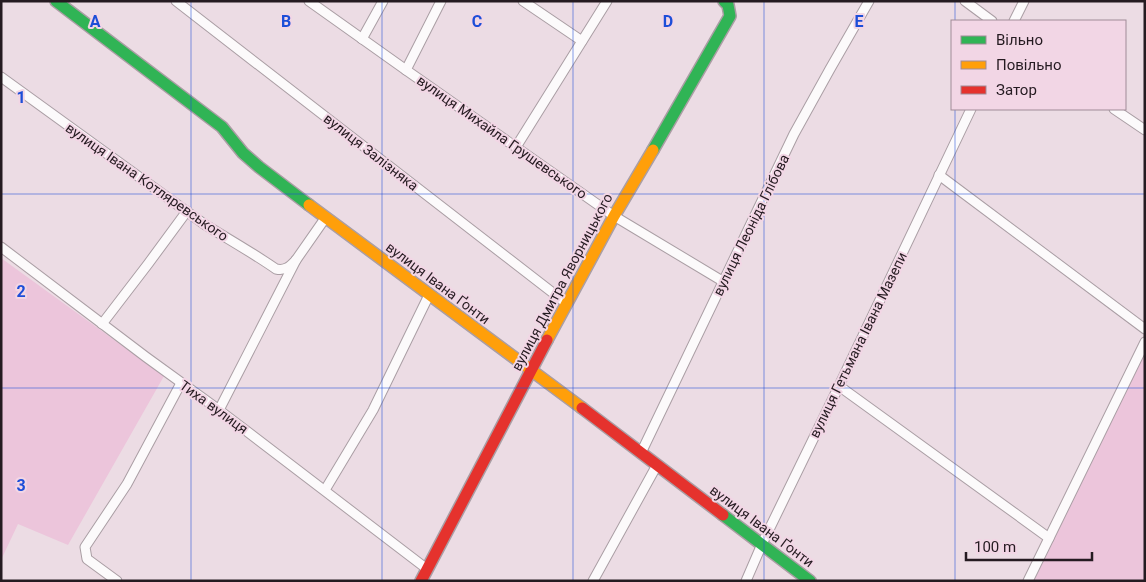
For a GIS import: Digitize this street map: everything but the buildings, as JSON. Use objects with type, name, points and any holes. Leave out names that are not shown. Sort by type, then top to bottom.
[{"type":"street","name":"вулиця Івана Ґонти","points":[[56,1],[222,127],[243,153],[259,167],[532,370],[810,581]]},
{"type":"street","name":"вулиця Залізняка","points":[[176,1],[566,303]]},
{"type":"street","name":"вулиця Михайла Грушевського","points":[[310,1],[614,216],[724,282]]},
{"type":"street","points":[[362,39],[383,1]]},
{"type":"street","points":[[406,70],[440,1]]},
{"type":"street","points":[[524,1],[582,41]]},
{"type":"street","points":[[516,147],[607,1]]},
{"type":"street","name":"вулиця Дмитра Яворницького","points":[[420,581],[566,303],[730,16],[728,5],[724,1]]},
{"type":"street","name":"вулиця Леоніда Глібова","points":[[641,453],[794,134],[870,1]]},
{"type":"street","points":[[965,1],[991,20]]},
{"type":"street","points":[[1014,20],[1024,1]]},
{"type":"street","name":"вулиця Івана Котляревського","points":[[1,78],[187,211],[276,269],[287,268],[296,260]]},
{"type":"street","name":"вулиця Гетьмана Івана Мазепи","points":[[746,581],[971,110]]},
{"type":"street","points":[[1115,110],[1145,130]]},
{"type":"street","points":[[939,175],[1145,329]]},
{"type":"street","points":[[102,324],[187,211]]},
{"type":"street","points":[[219,410],[296,260],[326,217]]},
{"type":"street","name":"Тиха вулиця","points":[[1,247],[325,490],[427,569]]},
{"type":"street","points":[[325,490],[373,410],[429,295]]},
{"type":"street","points":[[1028,581],[1145,342]]},
{"type":"street","points":[[116,581],[87,560],[85,547],[127,484],[181,383]]},
{"type":"street","points":[[839,386],[1049,538]]},
{"type":"street","points":[[593,581],[657,465]]},
{"type":"shaded area","points":[[1,258],[164,376],[68,545],[18,524],[1,560]]},
{"type":"shaded area","points":[[1145,350],[1145,581],[1034,581]]},
{"type":"traffic: fast","points":[[56,1],[222,127],[243,153],[309,205]]},
{"type":"traffic: fast","points":[[653,150],[730,16],[728,5],[724,1]]},
{"type":"traffic: fast","points":[[723,515],[810,581]]},
{"type":"traffic: slow","points":[[547,340],[614,216],[653,150]]},
{"type":"traffic: slow","points":[[309,205],[582,408]]},
{"type":"traffic: jam","points":[[421,581],[547,340]]},
{"type":"traffic: jam","points":[[582,408],[723,515]]}]
